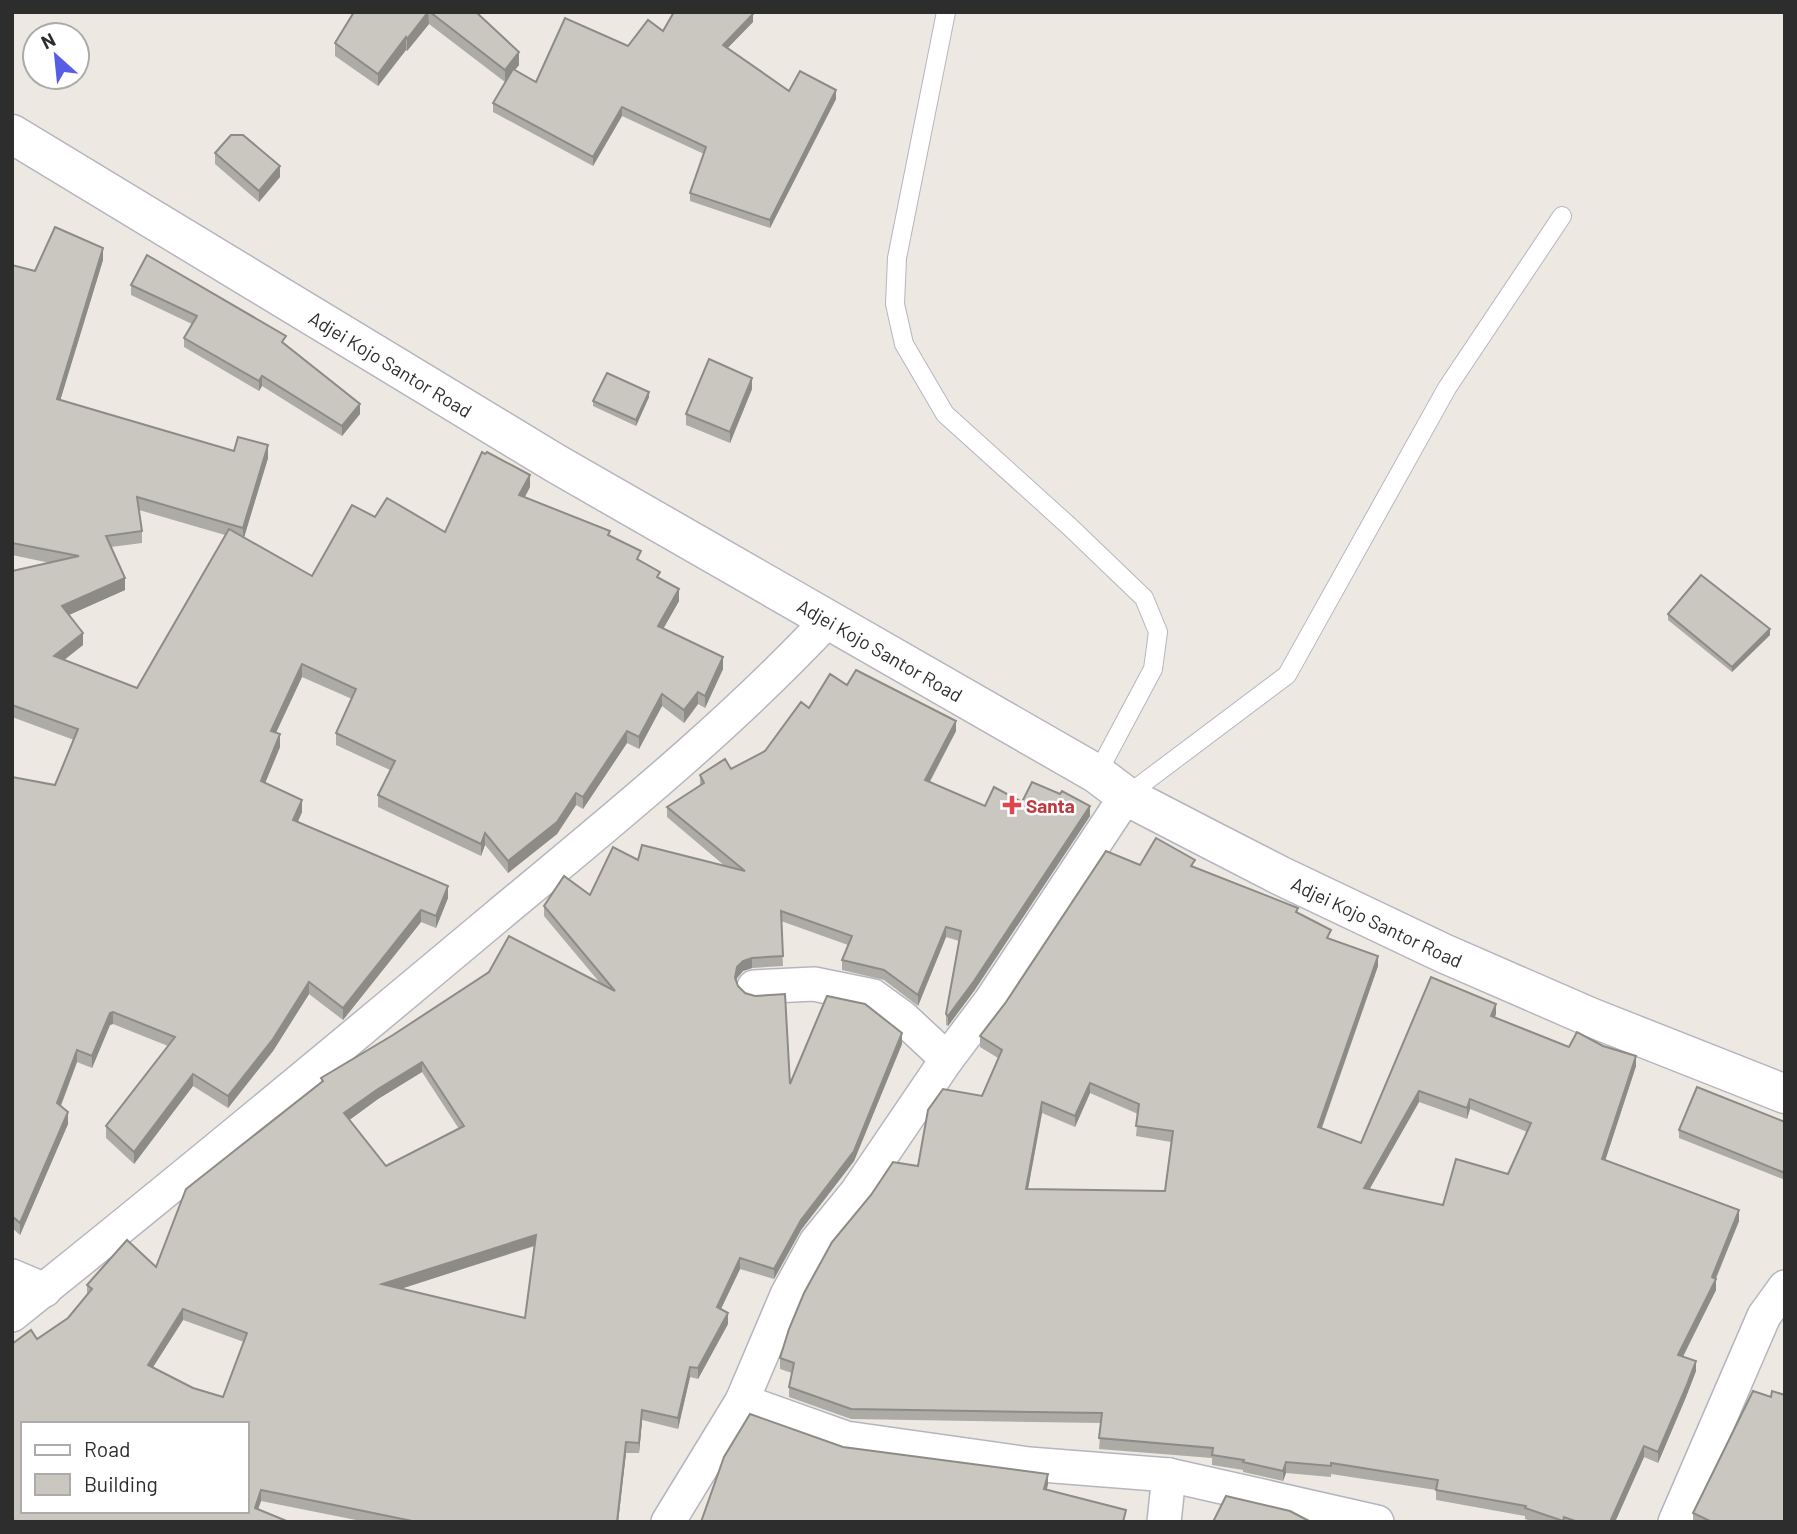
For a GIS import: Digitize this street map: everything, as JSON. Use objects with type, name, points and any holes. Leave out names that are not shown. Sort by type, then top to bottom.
[{"type":"street","name":"Adjei Kojo Santor Road","points":[[12,134],[555,463],[1112,785],[1281,876],[1443,953],[1590,1017],[1785,1094]]},
{"type":"street","points":[[12,1315],[372,1022],[659,781],[775,676],[828,620]]},
{"type":"street","points":[[668,1522],[743,1402],[787,1295],[816,1242],[856,1193],[947,1059],[990,1002],[1112,785]]},
{"type":"street","points":[[754,987],[814,984],[873,996],[902,1017],[947,1059]]},
{"type":"street","points":[[12,1276],[44,1290]]},
{"type":"street","points":[[1675,1522],[1775,1325],[1785,1287]]},
{"type":"street","points":[[743,1402],[846,1438],[1029,1464],[1169,1475],[1377,1522]]},
{"type":"street","points":[[1164,1522],[1169,1475]]},
{"type":"lane","points":[[946,12],[897,257],[895,304],[904,344],[945,414],[1144,598],[1158,632],[1153,669],[1112,785]]},
{"type":"lane","points":[[1112,785],[1287,675],[1447,388],[1562,216]]},
{"type":"building","points":[[354,12],[428,12],[378,74],[335,43]]},
{"type":"building","points":[[430,12],[476,12],[519,52],[505,70]]},
{"type":"building","points":[[674,12],[751,12],[753,14],[723,45],[789,91],[800,71],[836,90],[770,220],[690,193],[706,147],[622,107],[593,157],[493,103],[513,69],[536,82],[565,18],[628,46],[648,20],[663,31]]},
{"type":"building","points":[[231,135],[243,135],[280,166],[259,191],[215,153]]},
{"type":"building","points":[[55,227],[103,248],[57,399],[234,451],[238,437],[268,445],[243,528],[137,497],[142,531],[106,536],[125,578],[62,606],[83,633],[54,656],[137,688],[229,529],[312,576],[352,505],[375,517],[387,498],[445,532],[482,452],[487,452],[530,475],[519,495],[610,531],[608,535],[641,551],[637,559],[660,572],[657,577],[679,589],[658,626],[723,657],[705,696],[698,692],[684,710],[662,694],[639,737],[627,731],[583,797],[576,793],[557,822],[508,861],[485,833],[481,844],[378,795],[395,761],[336,733],[356,689],[302,664],[271,731],[280,734],[261,781],[302,800],[293,820],[448,886],[436,916],[421,910],[343,1008],[309,982],[273,1039],[228,1096],[193,1074],[134,1152],[106,1126],[175,1037],[110,1013],[92,1056],[77,1050],[57,1103],[68,1112],[20,1223],[12,1216],[12,777],[55,785],[78,729],[12,705],[12,571],[79,556],[12,543],[12,265],[35,271]]},
{"type":"building","points":[[147,255],[286,336],[282,342],[360,404],[342,426],[262,376],[259,381],[184,338],[197,316],[131,285]]},
{"type":"building","points":[[709,359],[752,378],[730,432],[686,414]]},
{"type":"building","points":[[607,373],[649,392],[636,420],[593,401]]},
{"type":"building","points":[[1701,575],[1770,629],[1732,667],[1668,614]]},
{"type":"building","points":[[856,670],[956,721],[925,780],[985,806],[994,787],[1022,802],[1032,782],[1060,794],[1062,791],[1090,806],[948,1016],[946,1014],[961,931],[946,927],[918,995],[884,970],[842,960],[852,936],[781,911],[783,956],[752,958],[737,967],[735,978],[745,993],[755,996],[785,994],[790,1084],[827,996],[865,1004],[902,1033],[854,1151],[801,1220],[774,1269],[740,1258],[717,1307],[728,1313],[698,1368],[690,1367],[678,1418],[642,1410],[639,1443],[626,1442],[617,1522],[417,1522],[261,1490],[255,1508],[289,1522],[15,1522],[12,1518],[12,1344],[31,1330],[37,1339],[68,1318],[92,1289],[87,1285],[127,1240],[156,1267],[186,1189],[323,1081],[321,1078],[489,972],[509,936],[615,991],[544,906],[564,876],[590,895],[613,847],[638,860],[642,845],[745,871],[667,807],[704,783],[700,775],[725,759],[731,769],[765,751],[801,702],[809,708],[830,674],[847,685]],"holes":[[[422,1062],[464,1126],[386,1166],[344,1113]],[[536,1235],[525,1318],[382,1284]],[[183,1309],[247,1333],[223,1397],[193,1388],[148,1365]]]},
{"type":"building","points":[[1156,838],[1195,860],[1191,866],[1298,908],[1296,912],[1331,930],[1327,938],[1378,956],[1318,1127],[1361,1143],[1431,977],[1496,1004],[1491,1016],[1569,1047],[1577,1032],[1603,1046],[1636,1056],[1602,1159],[1739,1210],[1712,1277],[1716,1279],[1678,1355],[1696,1361],[1686,1387],[1658,1452],[1644,1446],[1610,1522],[1578,1522],[1564,1517],[1563,1521],[1525,1508],[1526,1506],[1436,1490],[1438,1480],[1331,1463],[1331,1466],[1286,1462],[1283,1471],[1243,1462],[1244,1460],[1212,1455],[1213,1448],[1099,1438],[1102,1413],[851,1409],[789,1387],[794,1363],[780,1358],[804,1293],[832,1242],[871,1195],[893,1162],[918,1166],[928,1110],[943,1089],[982,1096],[1002,1050],[980,1036],[1006,1002],[1106,851],[1140,865]],"holes":[[[1090,1083],[1139,1104],[1136,1126],[1173,1131],[1165,1191],[1026,1189],[1042,1102],[1075,1116]],[[1419,1091],[1467,1108],[1470,1099],[1531,1123],[1508,1174],[1456,1159],[1443,1205],[1364,1188]]]},
{"type":"building","points":[[1697,1087],[1785,1122],[1785,1173],[1679,1130]]},
{"type":"building","points":[[1753,1391],[1771,1397],[1772,1391],[1785,1395],[1785,1522],[1712,1522],[1693,1513]]},
{"type":"building","points":[[750,1414],[843,1447],[1048,1474],[1044,1489],[1126,1510],[1123,1522],[701,1522],[724,1457]]},
{"type":"building","points":[[1226,1496],[1290,1511],[1311,1522],[1213,1522]]},
{"type":"place","name":"Santa","points":[[1012,805]]}]
